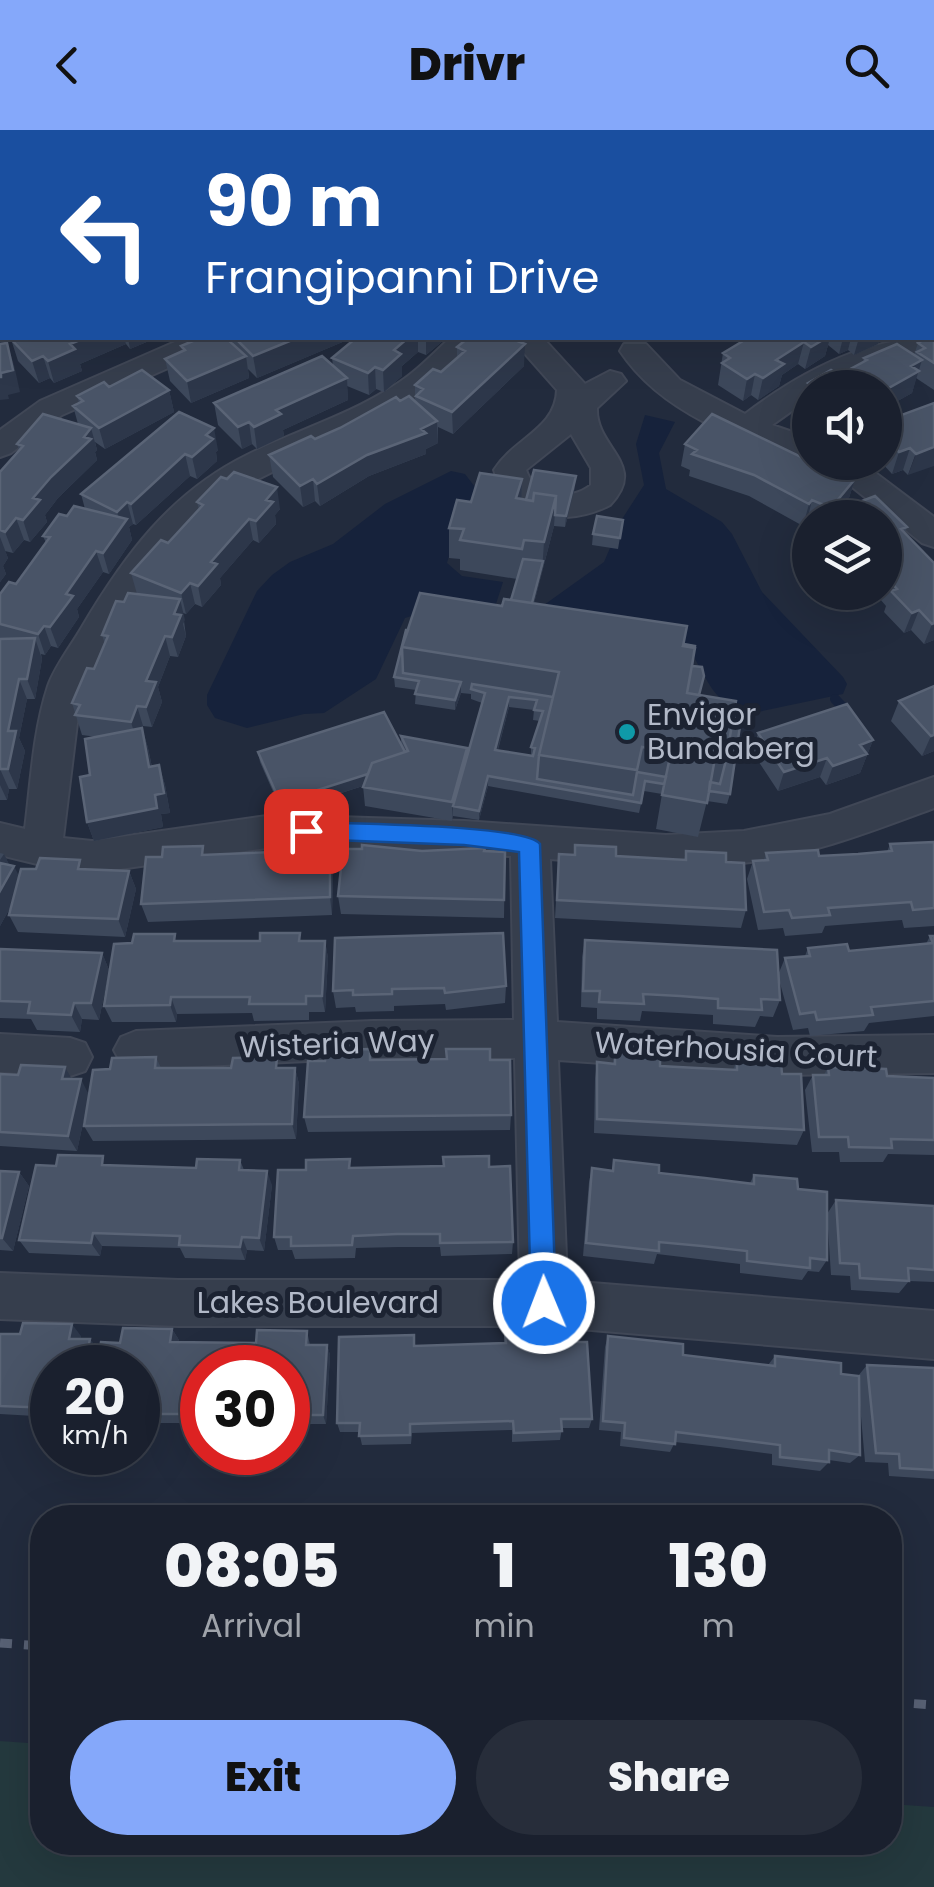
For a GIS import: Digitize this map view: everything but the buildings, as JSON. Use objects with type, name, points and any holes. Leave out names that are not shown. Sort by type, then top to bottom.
[{"type":"street","points":[[0,445],[51,408],[204,340]]},
{"type":"street","points":[[38,849],[44,835],[58,715],[68,682],[108,608],[136,567],[184,512],[220,484],[263,460],[388,404],[417,384],[465,340]]},
{"type":"street","points":[[529,340],[559,357],[582,381],[614,380],[676,390]]},
{"type":"street","points":[[750,426],[832,372],[918,340]]},
{"type":"street","points":[[629,343],[644,364],[676,390],[792,443]]},
{"type":"street","points":[[559,357],[573,390],[570,415],[551,437],[514,461],[510,470],[520,490],[543,504],[586,502],[606,488],[610,479],[607,467],[582,430],[581,420],[589,396],[634,367],[629,343]]},
{"type":"street","points":[[863,480],[891,500]]},
{"type":"street","points":[[899,500],[934,486]]},
{"type":"street","points":[[902,509],[934,535]]},
{"type":"street","points":[[0,838],[38,849],[92,857],[274,831],[464,837],[666,851],[744,846],[833,829],[934,792]]},
{"type":"street","points":[[530,844],[544,1303]]},
{"type":"street","name":"Wisteria Way","points":[[136,1050],[254,1048],[332,1040],[538,1041]]},
{"type":"street","name":"Waterhousia Court","points":[[538,1041],[850,1058],[934,1054]]},
{"type":"street","points":[[0,1053],[70,1058]]},
{"type":"street","name":"Lakes Boulevard","points":[[0,1296],[178,1304],[544,1303],[934,1335]]},
{"type":"green space","points":[[0,1741],[30,1743],[30,1855],[902,1855],[902,1805],[934,1807],[934,1887],[0,1887]]},
{"type":"water","points":[[645,415],[675,422],[659,453],[666,489],[722,522],[762,592],[843,677],[847,684],[843,694],[753,713],[740,710],[714,691],[690,651],[544,605],[604,562],[610,548],[618,548],[615,530],[644,485],[636,444]]},
{"type":"water","points":[[451,471],[465,474],[478,491],[462,512],[447,563],[462,576],[503,582],[488,629],[421,613],[405,618],[376,679],[324,713],[247,728],[215,718],[207,705],[207,695],[257,591],[272,575],[290,562],[333,544],[385,504]]},
{"type":"waterway","points":[[835,699],[851,716]]},
{"type":"railway","points":[[0,1643],[30,1645]]},
{"type":"railway","points":[[902,1703],[934,1705]]},
{"type":"place","name":"Envigor Bundaberg","points":[[627,732]]},
{"type":"route","points":[[306,831],[464,837],[530,844],[544,1303]]}]
